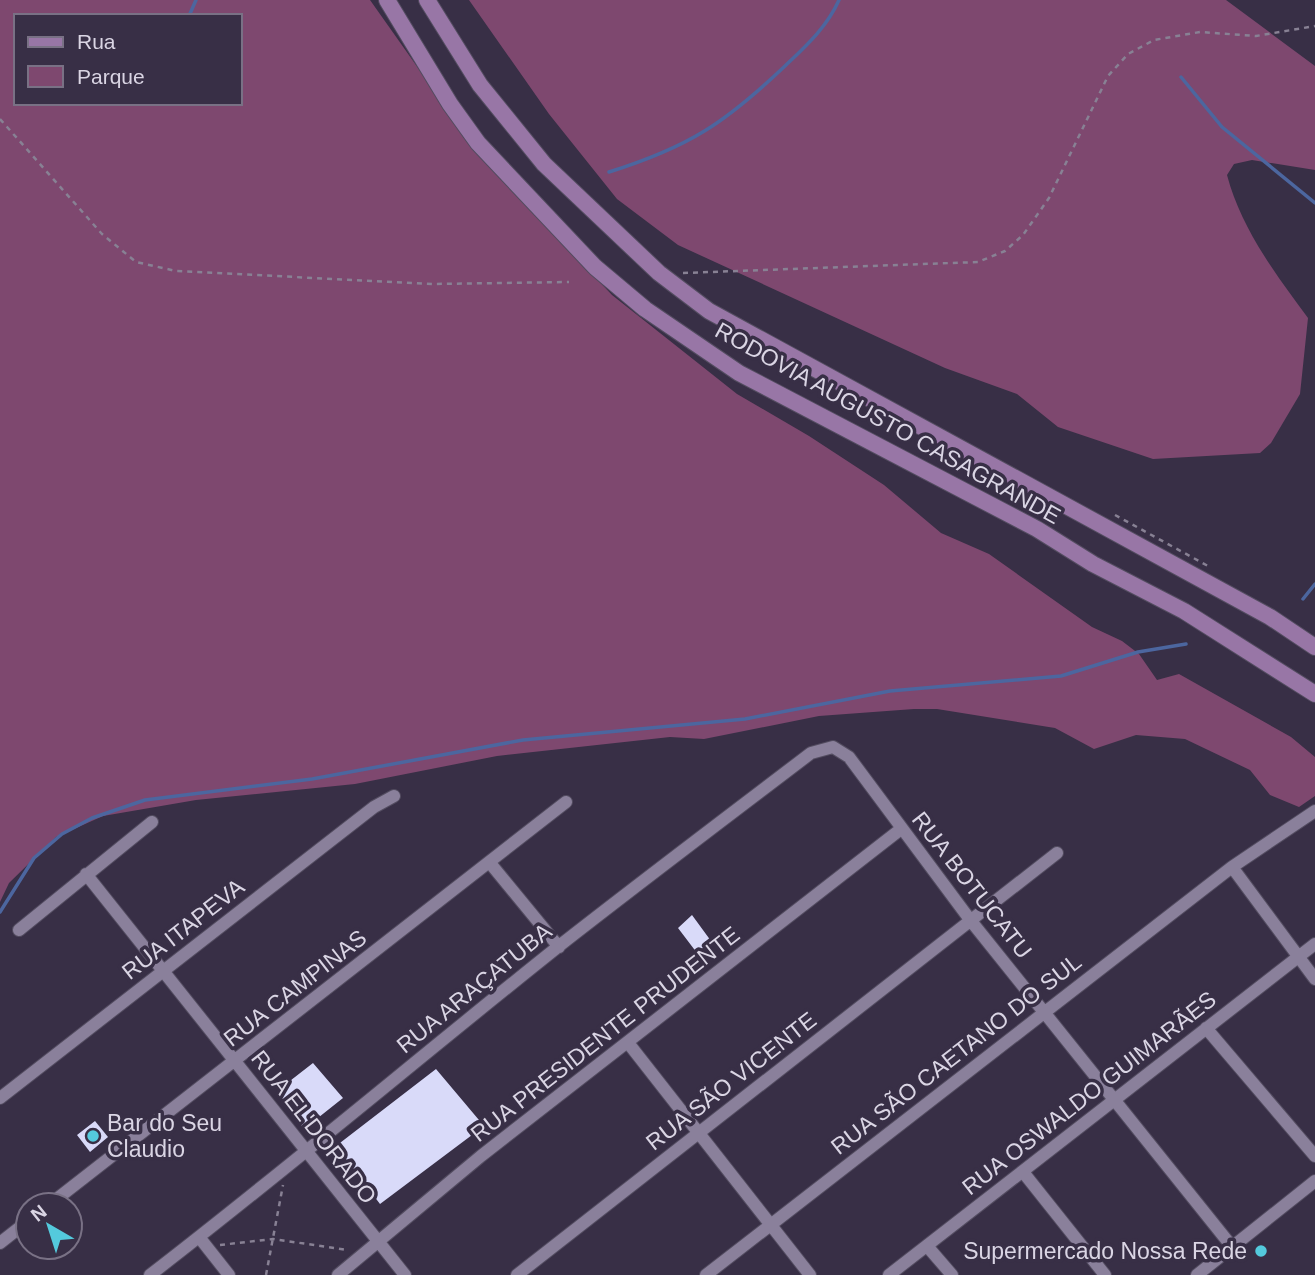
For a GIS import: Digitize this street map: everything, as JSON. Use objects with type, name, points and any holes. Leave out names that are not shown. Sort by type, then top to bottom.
[{"type":"main road","name":"RODOVIA AUGUSTO CASAGRANDE","points":[[387,0],[450,104],[478,143],[595,267],[645,309],[738,373],[1037,529],[1093,564],[1205,623],[1315,694]]},
{"type":"main road","points":[[427,0],[480,85],[544,164],[659,273],[709,312],[1270,617],[1315,647]]},
{"type":"street","name":"RUA BOTUCATU","points":[[834,747],[849,757],[971,921],[1233,1248]]},
{"type":"street","name":"RUA ARAÇATUBA","points":[[150,1275],[203,1242],[286,1169],[559,947],[811,752],[834,747]]},
{"type":"street","name":"RUA ITAPEVA","points":[[0,1098],[374,807],[394,796]]},
{"type":"street","name":"RUA CAMPINAS","points":[[67,1191],[566,802]]},
{"type":"street","name":"RUA SÃO CAETANO DO SUL","points":[[706,1275],[1232,867],[1315,811]]},
{"type":"street","points":[[19,930],[152,822]]},
{"type":"street","name":"RUA PRESIDENTE PRUDENTE","points":[[338,1275],[481,1156],[629,1044],[901,830]]},
{"type":"street","name":"RUA SÃO VICENTE","points":[[517,1275],[1057,853]]},
{"type":"street","points":[[490,863],[559,947]]},
{"type":"street","points":[[1232,867],[1315,979]]},
{"type":"street","name":"RUA EL'DORADO","points":[[86,874],[405,1275]]},
{"type":"street","name":"RUA OSWALDO GUIMARÃES","points":[[889,1275],[1315,944]]},
{"type":"street","points":[[1206,1028],[1315,1156]]},
{"type":"street","points":[[629,1044],[810,1275]]},
{"type":"street","points":[[1023,1172],[1104,1275]]},
{"type":"street","points":[[1197,1275],[1315,1181]]},
{"type":"street","points":[[203,1242],[229,1275]]},
{"type":"street","points":[[927,1245],[952,1275]]},
{"type":"path","points":[[659,273],[978,262],[1005,251],[1030,226],[1049,198],[1108,76],[1128,54],[1154,40],[1200,32],[1256,36],[1315,26]]},
{"type":"path","points":[[0,119],[102,234],[136,262],[176,271],[433,284],[569,282]]},
{"type":"path","points":[[1112,513],[1211,568]]},
{"type":"path","points":[[266,1275],[286,1169]]},
{"type":"path","points":[[203,1242],[273,1239],[365,1253]]},
{"type":"green space","points":[[0,0],[370,0],[481,157],[612,295],[737,394],[809,436],[884,485],[941,533],[989,554],[1092,627],[1122,641],[1139,654],[1157,680],[1179,674],[1291,737],[1315,757],[1315,796],[1299,807],[1270,795],[1250,770],[1185,739],[1136,735],[1094,749],[1055,728],[937,709],[819,716],[704,739],[670,737],[497,756],[355,784],[196,800],[103,816],[56,837],[9,883],[0,902]]},
{"type":"green space","points":[[469,0],[1226,0],[1315,66],[1315,170],[1252,160],[1234,164],[1227,175],[1250,232],[1308,318],[1300,394],[1271,443],[1260,453],[1153,459],[1058,427],[1017,394],[945,368],[678,245],[617,199],[549,114]]},
{"type":"building","points":[[692,915],[711,941],[697,953],[678,928]]},
{"type":"building","points":[[313,1063],[343,1098],[304,1129],[277,1091]]},
{"type":"building","points":[[436,1069],[484,1126],[380,1204],[336,1146]]},
{"type":"building","name":"Bar do Seu Claudio","points":[[95,1121],[108,1137],[90,1152],[77,1135]]},
{"type":"waterway","points":[[190,14],[196,0]]},
{"type":"waterway","points":[[609,172],[684,143],[724,118],[763,86],[808,43],[828,19],[839,0]]},
{"type":"waterway","points":[[1181,77],[1222,127],[1315,203]]},
{"type":"waterway","points":[[1303,599],[1315,584]]},
{"type":"waterway","points":[[0,912],[34,858],[62,834],[92,818],[145,800],[312,779],[523,740],[745,719],[890,691],[1061,676],[1138,652],[1186,644]]},
{"type":"place","name":"Bar do Seu Claudio","points":[[93,1136]]},
{"type":"place","name":"Supermercado Nossa Rede","points":[[1261,1251]]}]
